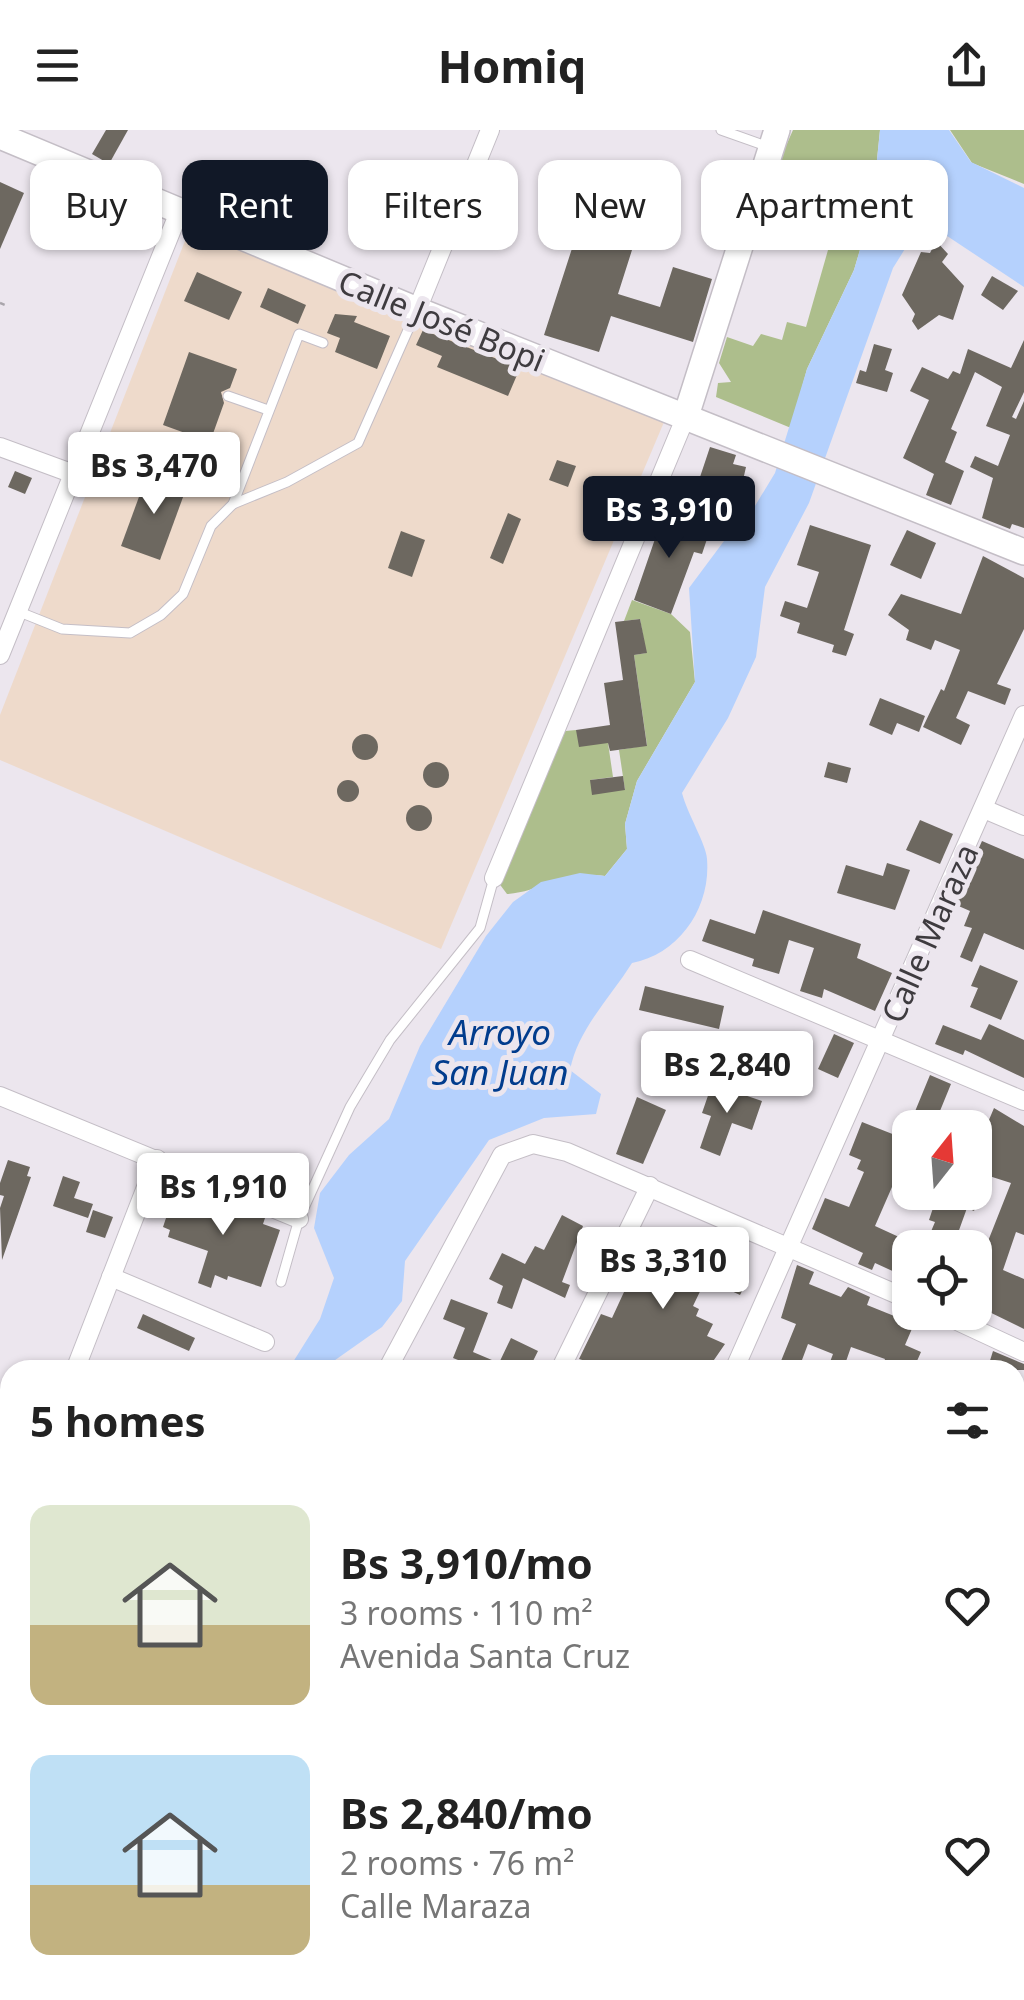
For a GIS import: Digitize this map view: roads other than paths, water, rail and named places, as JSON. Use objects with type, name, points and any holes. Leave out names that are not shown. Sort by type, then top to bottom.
[{"type":"main road","name":"Calle José Bopi","points":[[0,136],[417,310],[1024,552]]},
{"type":"main road","points":[[686,416],[774,139]]},
{"type":"street","points":[[417,310],[490,130]]},
{"type":"street","points":[[0,656],[179,212]]},
{"type":"street","points":[[494,878],[686,416]]},
{"type":"street","points":[[0,447],[71,473]]},
{"type":"street","name":"Calle Maraza","points":[[738,1360],[1024,715]]},
{"type":"street","points":[[984,808],[1024,826]]},
{"type":"street","points":[[690,960],[1024,1101]]},
{"type":"street","points":[[1,1098],[299,1220]]},
{"type":"street","points":[[392,1360],[502,1156],[533,1144],[567,1152],[650,1186],[892,1292]]},
{"type":"street","points":[[79,1360],[157,1159]]},
{"type":"street","points":[[565,1360],[650,1186]]},
{"type":"street","points":[[111,1276],[264,1342]]},
{"type":"street","points":[[977,1330],[1024,1352]]},
{"type":"lane","points":[[720,130],[774,139]]},
{"type":"lane","points":[[17,611],[62,629],[130,633],[161,615],[183,594],[210,526],[233,504],[287,482],[358,443],[417,310]]},
{"type":"lane","points":[[233,504],[298,334],[323,343]]},
{"type":"lane","points":[[228,396],[268,410]]},
{"type":"lane","points":[[281,1282],[299,1220],[350,1108],[390,1040],[480,928],[494,878]]},
{"type":"water","name":"Arroyo San Juan","points":[[880,130],[949,130],[971,162],[1024,188],[1024,287],[948,237],[948,160],[877,160]]},
{"type":"water","name":"Arroyo San Juan","points":[[860,250],[904,250],[893,268],[809,503],[765,587],[756,657],[728,718],[682,793],[707,859],[704,895],[689,926],[677,939],[649,958],[632,963],[587,1027],[574,1055],[570,1070],[601,1094],[596,1114],[544,1118],[489,1140],[405,1261],[402,1301],[382,1327],[335,1360],[294,1360],[320,1319],[334,1278],[314,1228],[320,1193],[349,1155],[389,1119],[420,1046],[486,936],[513,902],[541,882],[580,873],[605,876],[627,849],[625,824],[637,781],[695,682],[689,588],[724,541],[744,524],[775,473],[807,369]]}]
